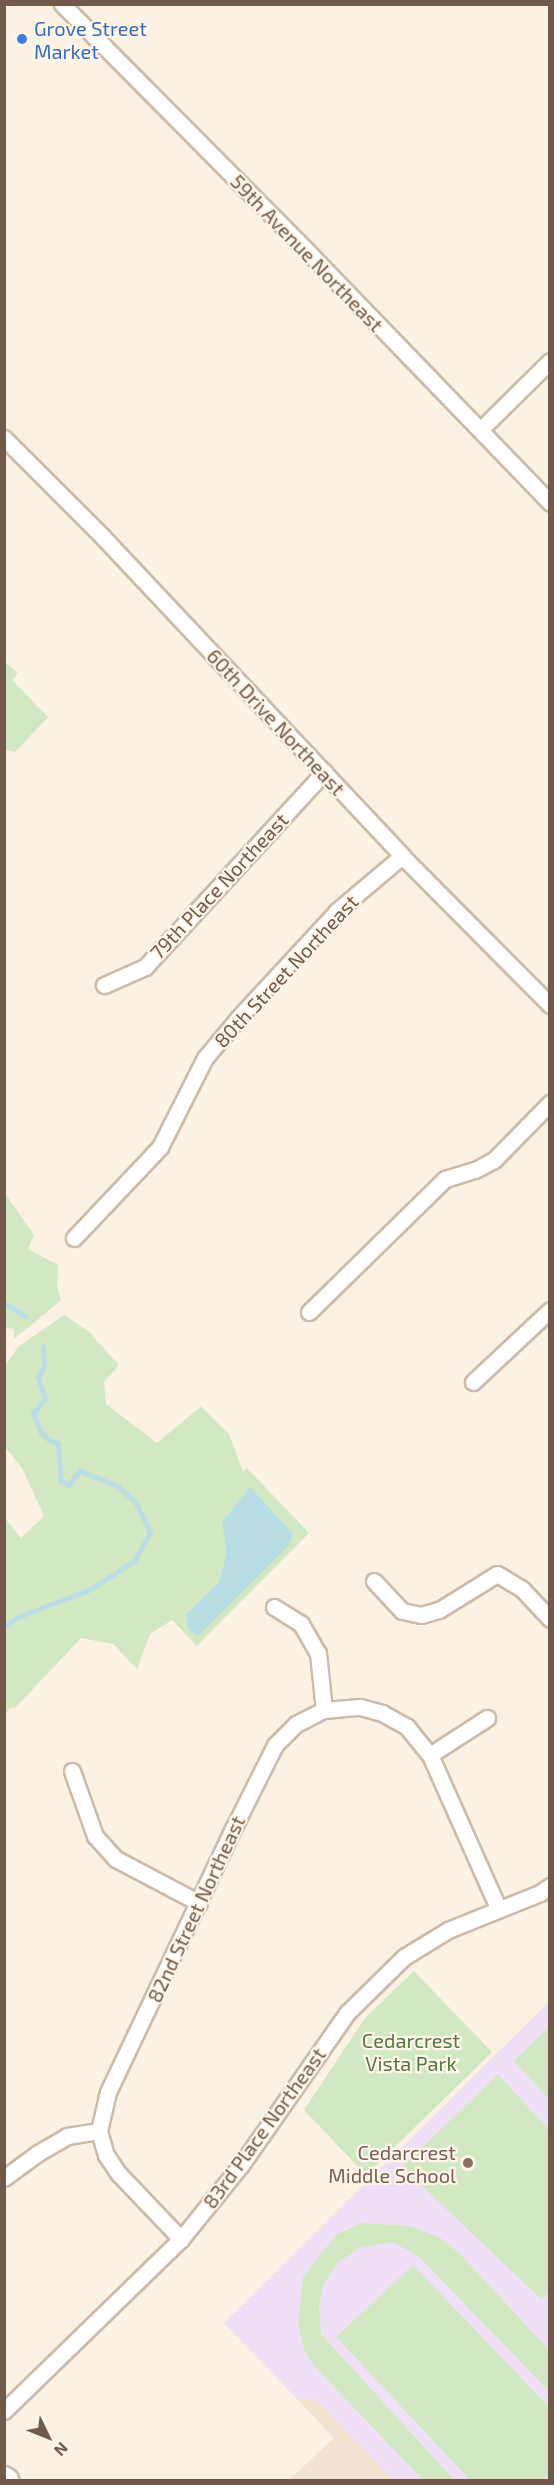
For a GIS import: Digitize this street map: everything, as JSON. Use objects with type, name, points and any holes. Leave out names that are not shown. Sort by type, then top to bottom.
[{"type":"street","name":"59th Avenue Northeast","points":[[62,4],[549,503]]},
{"type":"street","points":[[480,430],[549,361]]},
{"type":"street","name":"60th Drive Northeast","points":[[4,438],[102,536],[402,856],[549,1005]]},
{"type":"street","name":"79th Place Northeast","points":[[104,985],[145,967],[324,772]]},
{"type":"street","name":"80th Street Northeast","points":[[74,1238],[160,1147],[205,1058],[238,1017],[337,911],[402,856]]},
{"type":"street","points":[[309,1312],[445,1179],[475,1170],[494,1160],[549,1103]]},
{"type":"street","points":[[473,1382],[549,1310]]},
{"type":"street","points":[[374,1581],[402,1611],[422,1615],[439,1610],[497,1574],[522,1589],[549,1618]]},
{"type":"street","points":[[274,1607],[301,1624],[318,1653],[324,1710],[360,1707],[382,1713],[407,1727],[430,1755],[498,1908]]},
{"type":"street","name":"82nd Street Northeast","points":[[99,2131],[108,2092],[275,1745],[296,1724],[324,1710]]},
{"type":"street","points":[[430,1755],[488,1718]]},
{"type":"street","points":[[72,1771],[95,1836],[110,1853],[116,1859],[199,1903]]},
{"type":"street","name":"83rd Place Northeast","points":[[4,2411],[181,2239],[241,2165],[347,2013],[404,1957],[448,1930],[540,1893],[549,1886]]},
{"type":"street","points":[[4,2178],[38,2153],[67,2136],[99,2131],[106,2155],[119,2174],[181,2239]]},
{"type":"shaded area","name":"Cedarcrest Middle School","points":[[549,2002],[549,2480],[393,2480],[315,2399],[298,2400],[224,2323]]},
{"type":"shaded area","points":[[315,2399],[393,2480],[289,2480],[334,2438],[298,2400]]},
{"type":"green space","points":[[4,661],[18,673],[12,680],[48,717],[15,752],[5,750]]},
{"type":"green space","points":[[4,1192],[34,1235],[28,1249],[58,1265],[57,1286],[61,1300],[14,1339],[14,1329],[5,1327]]},
{"type":"green space","points":[[64,1315],[88,1331],[119,1365],[104,1382],[106,1404],[157,1443],[201,1406],[229,1434],[243,1472],[247,1468],[309,1533],[197,1646],[172,1620],[150,1634],[137,1669],[113,1644],[81,1638],[16,1707],[10,1708],[5,1714],[5,1518],[21,1538],[44,1516],[22,1468],[5,1447],[5,1366],[18,1347]]},
{"type":"green space","name":"Cedarcrest Vista Park","points":[[414,1971],[492,2052],[366,2175],[304,2110],[365,2018]]},
{"type":"green space","points":[[549,2026],[549,2099],[514,2061]]},
{"type":"green space","points":[[498,2074],[549,2130],[550,2292],[541,2299],[402,2167]]},
{"type":"green space","points":[[361,2223],[410,2226],[439,2237],[461,2255],[549,2350],[549,2391],[419,2257],[393,2242],[360,2248],[337,2263],[323,2286],[319,2306],[321,2334],[454,2480],[423,2480],[314,2366],[304,2349],[298,2325],[303,2277],[336,2235]]},
{"type":"green space","points":[[413,2265],[549,2407],[549,2475],[544,2480],[470,2480],[336,2337]]},
{"type":"water","points":[[250,1487],[293,1534],[288,1546],[198,1636],[188,1629],[186,1615],[219,1582],[227,1553],[222,1522]]},
{"type":"waterway","points":[[4,1303],[25,1316]]},
{"type":"waterway","points":[[4,1627],[18,1617],[91,1589],[134,1561],[150,1533],[136,1503],[119,1487],[80,1471],[69,1485],[61,1482],[58,1444],[50,1441],[41,1433],[33,1413],[45,1399],[38,1377],[44,1367],[43,1347]]},
{"type":"place","name":"Grove Street Market","points":[[22,39]]},
{"type":"place","name":"Cedarcrest Middle School","points":[[468,2163]]}]
